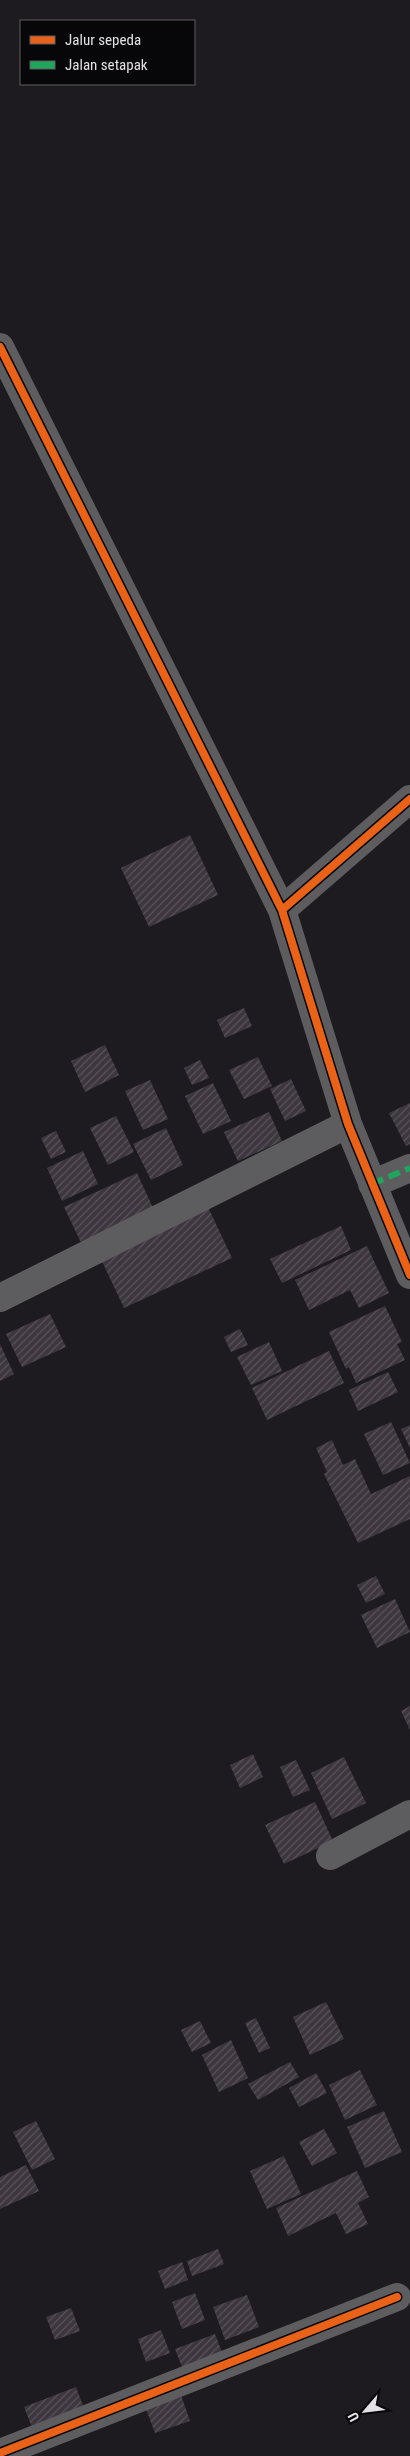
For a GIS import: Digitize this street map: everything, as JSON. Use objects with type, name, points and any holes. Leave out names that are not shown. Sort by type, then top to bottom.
[{"type":"street","points":[[0,347],[282,910],[348,1124],[410,1275]]},
{"type":"street","points":[[282,910],[410,800]]},
{"type":"street","points":[[0,1298],[348,1124]]},
{"type":"street","points":[[372,1184],[410,1168]]},
{"type":"street","points":[[330,1856],[410,1814]]},
{"type":"street","points":[[0,2453],[397,2296]]},
{"type":"building","points":[[190,835],[218,895],[149,927],[121,868]]},
{"type":"building","points":[[244,1008],[252,1026],[225,1038],[217,1020]]},
{"type":"building","points":[[105,1045],[119,1075],[85,1092],[71,1061]]},
{"type":"building","points":[[258,1057],[272,1086],[244,1099],[229,1070]]},
{"type":"building","points":[[200,1060],[209,1078],[192,1085],[184,1068]]},
{"type":"building","points":[[291,1079],[306,1111],[285,1121],[270,1089]]},
{"type":"building","points":[[150,1080],[168,1119],[143,1130],[125,1091]]},
{"type":"building","points":[[213,1083],[231,1121],[203,1134],[185,1096]]},
{"type":"building","points":[[410,1103],[410,1144],[406,1146],[389,1113]]},
{"type":"building","points":[[269,1112],[282,1141],[238,1161],[224,1132]]},
{"type":"building","points":[[116,1116],[134,1152],[108,1165],[90,1128]]},
{"type":"building","points":[[166,1128],[183,1165],[151,1180],[133,1144]]},
{"type":"building","points":[[56,1131],[66,1152],[51,1159],[41,1138]]},
{"type":"building","points":[[83,1151],[98,1184],[62,1201],[47,1168]]},
{"type":"building","points":[[137,1173],[155,1212],[83,1247],[64,1207]]},
{"type":"building","points":[[207,1205],[232,1258],[124,1308],[99,1255]]},
{"type":"building","points":[[341,1226],[351,1250],[282,1283],[270,1259]]},
{"type":"building","points":[[367,1246],[389,1293],[359,1308],[350,1290],[309,1310],[295,1280]]},
{"type":"building","points":[[385,1306],[402,1342],[397,1344],[405,1360],[356,1383],[349,1367],[346,1369],[329,1332]]},
{"type":"building","points":[[50,1314],[66,1347],[22,1367],[6,1334]]},
{"type":"building","points":[[240,1329],[248,1345],[231,1352],[224,1337]]},
{"type":"building","points":[[269,1342],[282,1371],[251,1385],[237,1357]]},
{"type":"building","points":[[0,1344],[14,1374],[0,1381]]},
{"type":"building","points":[[329,1351],[344,1383],[267,1420],[252,1388]]},
{"type":"building","points":[[388,1372],[398,1392],[358,1411],[349,1390]]},
{"type":"building","points":[[391,1422],[410,1463],[383,1475],[364,1434]]},
{"type":"building","points":[[410,1425],[410,1448],[401,1429]]},
{"type":"building","points":[[332,1440],[343,1465],[355,1459],[371,1494],[410,1476],[410,1519],[358,1543],[324,1474],[327,1472],[316,1448]]},
{"type":"building","points":[[376,1576],[385,1594],[366,1603],[357,1585]]},
{"type":"building","points":[[395,1599],[410,1632],[377,1648],[361,1615]]},
{"type":"building","points":[[410,1706],[410,1730],[401,1711]]},
{"type":"building","points":[[253,1754],[263,1777],[240,1788],[230,1765]]},
{"type":"building","points":[[344,1757],[366,1803],[332,1819],[311,1773]]},
{"type":"building","points":[[296,1760],[310,1790],[293,1797],[280,1767]]},
{"type":"building","points":[[315,1802],[333,1841],[284,1864],[265,1825]]},
{"type":"building","points":[[326,2002],[344,2039],[310,2055],[293,2017]]},
{"type":"building","points":[[256,2018],[270,2048],[259,2053],[245,2023]]},
{"type":"building","points":[[200,2021],[211,2043],[192,2052],[181,2030]]},
{"type":"building","points":[[231,2040],[248,2078],[219,2092],[202,2055]]},
{"type":"building","points":[[290,2062],[299,2077],[258,2100],[248,2084]]},
{"type":"building","points":[[360,2070],[377,2105],[345,2120],[329,2085]]},
{"type":"building","points":[[316,2073],[327,2093],[299,2107],[289,2088]]},
{"type":"building","points":[[384,2111],[402,2152],[365,2168],[347,2127]]},
{"type":"building","points":[[36,2121],[55,2159],[32,2170],[13,2132]]},
{"type":"building","points":[[324,2129],[337,2153],[312,2166],[299,2142]]},
{"type":"building","points":[[284,2156],[301,2194],[267,2209],[250,2171]]},
{"type":"building","points":[[26,2165],[39,2191],[0,2209],[0,2177]]},
{"type":"building","points":[[357,2171],[369,2197],[358,2203],[368,2224],[346,2234],[336,2213],[288,2236],[276,2208]]},
{"type":"building","points":[[218,2249],[224,2264],[192,2276],[187,2261]]},
{"type":"building","points":[[182,2262],[188,2280],[165,2289],[158,2271]]},
{"type":"building","points":[[195,2293],[205,2320],[182,2329],[172,2302]]},
{"type":"building","points":[[247,2295],[259,2327],[225,2340],[213,2307]]},
{"type":"building","points":[[71,2308],[80,2331],[55,2340],[46,2317]]},
{"type":"building","points":[[161,2330],[170,2353],[146,2362],[138,2339]]},
{"type":"building","points":[[215,2334],[226,2362],[186,2377],[175,2349]]},
{"type":"building","points":[[76,2387],[87,2416],[35,2435],[24,2407]]},
{"type":"building","points":[[181,2395],[190,2421],[155,2433],[146,2409]]},
{"type":"marked path","points":[[372,1184],[410,1168]]},
{"type":"cycle path","points":[[0,347],[282,910]]},
{"type":"cycle path","points":[[410,799],[282,910],[348,1124],[410,1275]]},
{"type":"cycle path","points":[[0,2453],[397,2297]]}]
